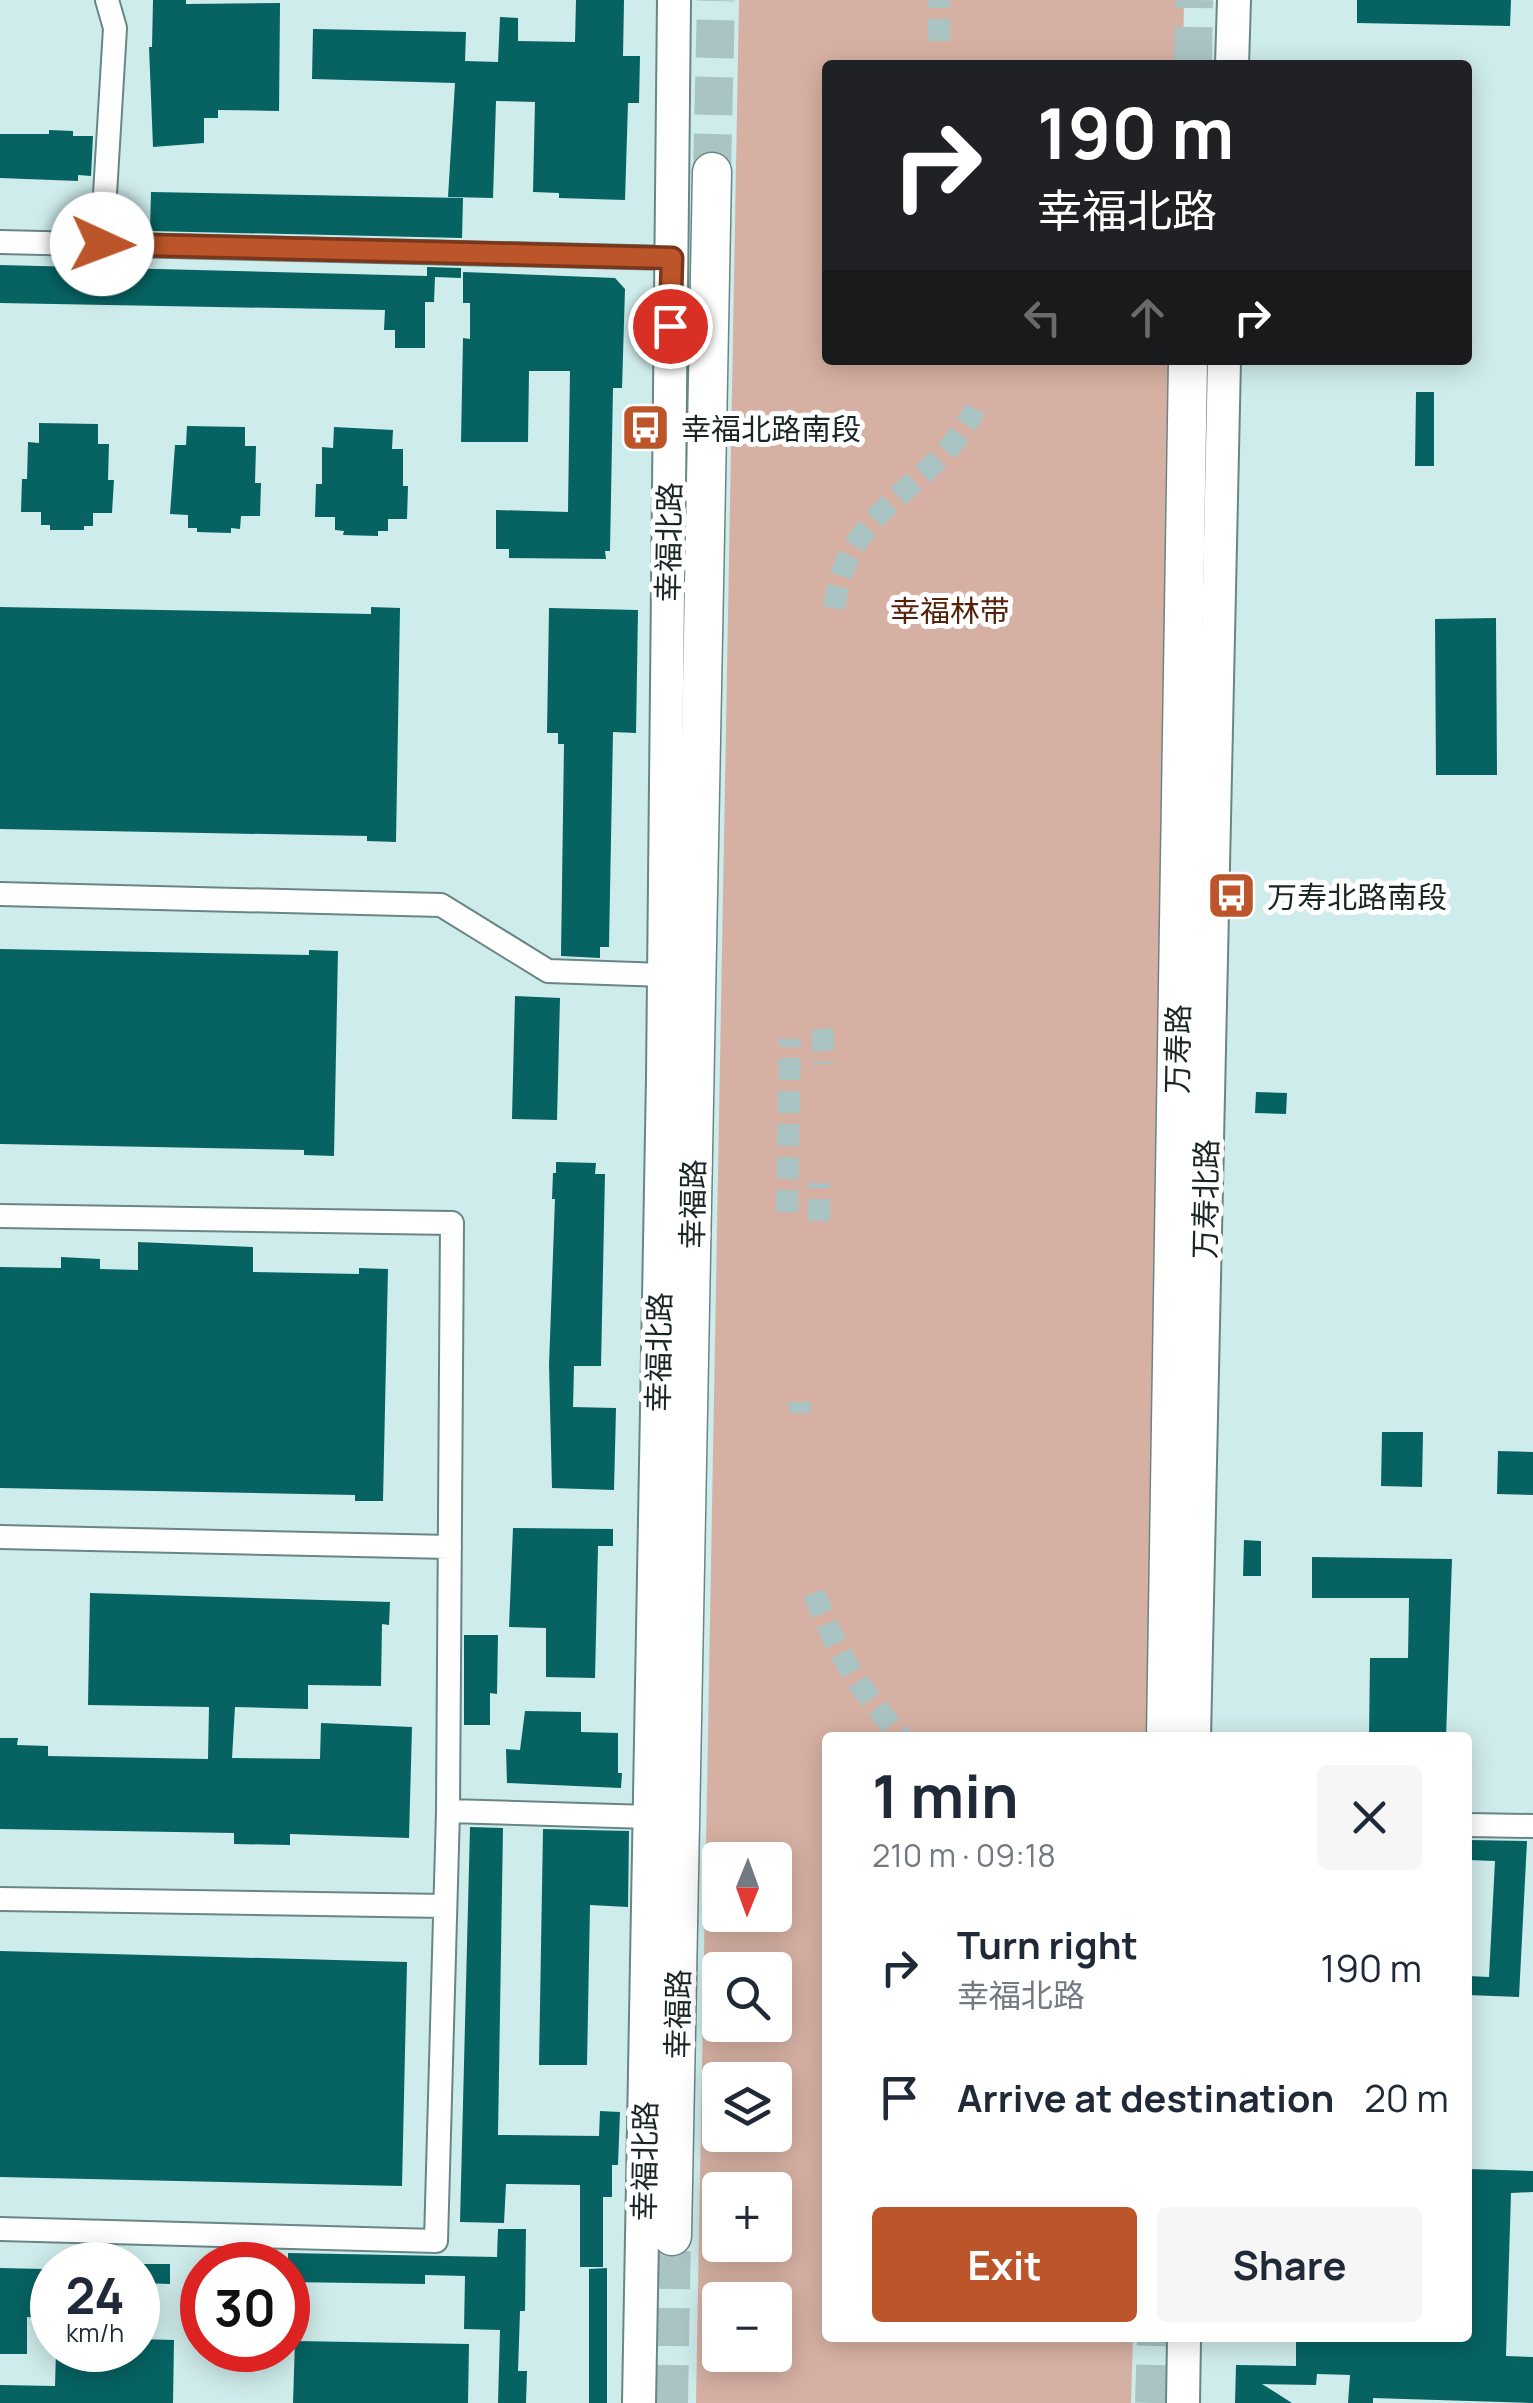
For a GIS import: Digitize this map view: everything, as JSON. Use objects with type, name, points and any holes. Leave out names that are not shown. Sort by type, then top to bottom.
[{"type":"main road","name":"幸福北路","points":[[639,2403],[664,975],[674,0]]},
{"type":"main road","points":[[1232,8],[1232,60]]},
{"type":"main road","name":"幸福路","points":[[672,2236],[712,172]]},
{"type":"main road","name":"万寿路","points":[[1166,1732],[1188,365]]},
{"type":"main road","name":"万寿北路","points":[[1194,1732],[1224,365]]},
{"type":"main road","points":[[1183,2403],[1184,2342]]},
{"type":"street","points":[[102,244],[115,28],[107,0]]},
{"type":"street","points":[[0,242],[672,258]]},
{"type":"street","points":[[0,894],[441,906],[548,971],[664,975]]},
{"type":"street","points":[[0,1216],[452,1224],[448,1810],[436,2241],[0,2229]]},
{"type":"street","points":[[0,1537],[450,1547]]},
{"type":"street","points":[[448,1810],[650,1817]]},
{"type":"street","points":[[1472,1825],[1533,1826]]},
{"type":"street","points":[[0,1899],[445,1906]]},
{"type":"green space","name":"幸福林带","points":[[739,0],[1184,0],[1183,60],[822,60],[822,365],[1176,365],[1146,1732],[822,1732],[822,2342],[1133,2342],[1131,2403],[696,2403],[702,2068],[702,2152],[792,2152],[792,2062],[702,2062],[702,2042],[792,2042],[792,1952],[704,1952],[704,1932],[792,1932],[792,1842],[706,1842]]},
{"type":"building","points":[[153,0],[186,0],[186,4],[280,3],[279,111],[218,110],[218,118],[204,118],[204,143],[153,147],[149,47]]},
{"type":"building","points":[[576,0],[624,0],[623,56],[640,56],[639,103],[628,103],[625,200],[559,198],[559,193],[533,192],[535,102],[496,101],[493,198],[448,197],[455,83],[312,79],[313,29],[466,32],[465,61],[498,62],[500,17],[518,18],[518,41],[575,42]]},
{"type":"building","points":[[1357,0],[1511,0],[1510,26],[1357,23]]},
{"type":"building","points":[[49,130],[93,136],[91,176],[78,175],[78,181],[0,178],[0,134],[49,134]]},
{"type":"building","points":[[151,192],[463,198],[462,238],[150,231]]},
{"type":"building","points":[[0,265],[427,276],[427,267],[461,268],[461,278],[435,277],[434,302],[425,302],[425,348],[395,348],[395,330],[384,330],[385,310],[0,303]]},
{"type":"building","points":[[463,272],[615,278],[625,289],[622,388],[613,388],[610,551],[605,551],[606,559],[509,558],[509,549],[496,549],[496,510],[568,512],[570,371],[529,371],[528,442],[461,442],[463,338],[470,339],[470,303],[463,303]]},
{"type":"building","points":[[1416,392],[1434,392],[1434,466],[1415,466]]},
{"type":"building","points":[[39,423],[98,424],[98,444],[109,444],[108,480],[114,480],[112,513],[93,513],[93,526],[84,526],[84,530],[50,530],[50,525],[41,525],[41,512],[21,512],[28,442],[39,443]]},
{"type":"building","points":[[187,426],[245,427],[245,446],[256,446],[255,483],[261,483],[260,516],[241,516],[240,529],[231,528],[231,533],[197,532],[197,528],[188,528],[188,515],[170,514],[175,445],[186,445]]},
{"type":"building","points":[[334,427],[393,430],[392,449],[403,449],[407,519],[388,519],[388,531],[378,531],[378,536],[343,535],[344,531],[335,530],[335,517],[315,517],[316,484],[322,484],[322,447],[333,448]]},
{"type":"building","points":[[0,607],[371,614],[371,607],[400,608],[396,842],[367,841],[367,836],[0,829]]},
{"type":"building","points":[[549,608],[638,610],[636,733],[613,732],[609,947],[600,947],[600,958],[561,956],[564,744],[558,744],[558,733],[547,733]]},
{"type":"building","points":[[1496,618],[1497,775],[1436,775],[1435,619]]},
{"type":"building","points":[[0,949],[309,955],[309,950],[338,951],[334,1156],[304,1155],[304,1150],[0,1144]]},
{"type":"building","points":[[515,996],[560,998],[557,1120],[512,1119]]},
{"type":"building","points":[[1256,1092],[1287,1093],[1286,1114],[1255,1113]]},
{"type":"building","points":[[556,1162],[596,1163],[595,1174],[605,1174],[601,1366],[574,1366],[573,1407],[616,1408],[614,1490],[552,1488],[549,1365]]},
{"type":"building","points":[[138,1242],[253,1247],[253,1272],[359,1274],[359,1268],[388,1269],[383,1501],[355,1501],[355,1495],[0,1488],[0,1267],[61,1268],[61,1257],[100,1259],[100,1269],[138,1270]]},
{"type":"building","points":[[1382,1432],[1423,1432],[1422,1487],[1381,1486]]},
{"type":"building","points":[[1498,1451],[1533,1452],[1533,1495],[1497,1494]]},
{"type":"building","points":[[513,1528],[613,1529],[613,1546],[598,1546],[595,1678],[546,1677],[546,1628],[509,1627]]},
{"type":"building","points":[[1244,1540],[1261,1541],[1261,1576],[1243,1576]]},
{"type":"building","points":[[1312,1557],[1452,1559],[1446,1732],[1369,1732],[1370,1658],[1408,1658],[1409,1598],[1312,1598]]},
{"type":"building","points":[[90,1593],[390,1602],[389,1625],[382,1624],[381,1686],[308,1685],[308,1709],[235,1707],[232,1758],[320,1759],[321,1723],[412,1727],[409,1838],[290,1834],[290,1845],[234,1844],[234,1833],[0,1829],[0,1738],[18,1738],[17,1745],[48,1746],[48,1756],[208,1759],[209,1707],[88,1705]]},
{"type":"building","points":[[464,1635],[498,1635],[497,1694],[490,1693],[490,1725],[464,1725]]},
{"type":"building","points":[[525,1711],[581,1712],[581,1732],[618,1733],[621,1788],[507,1783],[506,1749],[520,1750]]},
{"type":"building","points":[[470,1827],[503,1828],[498,2135],[599,2136],[600,2111],[620,2112],[612,2197],[603,2197],[603,2267],[580,2267],[580,2185],[506,2184],[504,2223],[460,2222]]},
{"type":"building","points":[[543,1829],[629,1831],[628,1907],[590,1905],[587,2065],[539,2065]]},
{"type":"building","points":[[1472,1840],[1527,1841],[1519,1997],[1472,1995],[1472,1976],[1489,1977],[1495,1861],[1472,1860]]},
{"type":"building","points":[[0,1951],[407,1962],[402,2186],[0,2177]]},
{"type":"building","points":[[1472,2169],[1533,2171],[1533,2192],[1511,2193],[1506,2356],[1533,2357],[1533,2403],[1373,2398],[1373,2403],[1348,2403],[1350,2375],[1317,2374],[1316,2385],[1262,2384],[1292,2403],[1235,2403],[1236,2365],[1296,2366],[1296,2342],[1472,2342]]},
{"type":"building","points":[[498,2229],[526,2229],[525,2311],[520,2311],[518,2371],[527,2371],[526,2403],[498,2403],[500,2330],[464,2329],[465,2276],[425,2275],[425,2284],[310,2282],[310,2253],[497,2257]]},
{"type":"building","points":[[160,2264],[170,2264],[170,2284],[160,2284]]},
{"type":"building","points":[[0,2268],[30,2269],[27,2354],[0,2354]]},
{"type":"building","points":[[607,2268],[607,2403],[589,2403],[589,2269]]},
{"type":"building","points":[[160,2340],[174,2340],[173,2403],[0,2403],[0,2385],[55,2386],[55,2372],[160,2372]]},
{"type":"building","points":[[310,2341],[469,2344],[468,2403],[293,2403],[294,2372],[310,2372]]},
{"type":"tunnel","points":[[712,172],[716,0]]},
{"type":"tunnel","points":[[939,0],[939,41]]},
{"type":"tunnel","points":[[1193,60],[1194,0]]},
{"type":"tunnel","points":[[834,608],[842,573],[855,544],[873,521],[938,460],[975,409]]},
{"type":"tunnel","points":[[822,1029],[824,1064]]},
{"type":"tunnel","points":[[787,1212],[790,1039]]},
{"type":"tunnel","points":[[819,1183],[819,1221]]},
{"type":"tunnel","points":[[800,1402],[800,1413]]},
{"type":"tunnel","points":[[814,1593],[851,1670],[897,1732]]},
{"type":"tunnel","points":[[669,2403],[672,2236]]},
{"type":"tunnel","points":[[1154,2403],[1156,2342]]},
{"type":"place","name":"幸福北路南段","points":[[646,428]]},
{"type":"place","name":"万寿北路南段","points":[[1232,896]]},
{"type":"route","points":[[102,244],[672,258],[670,326]]}]
